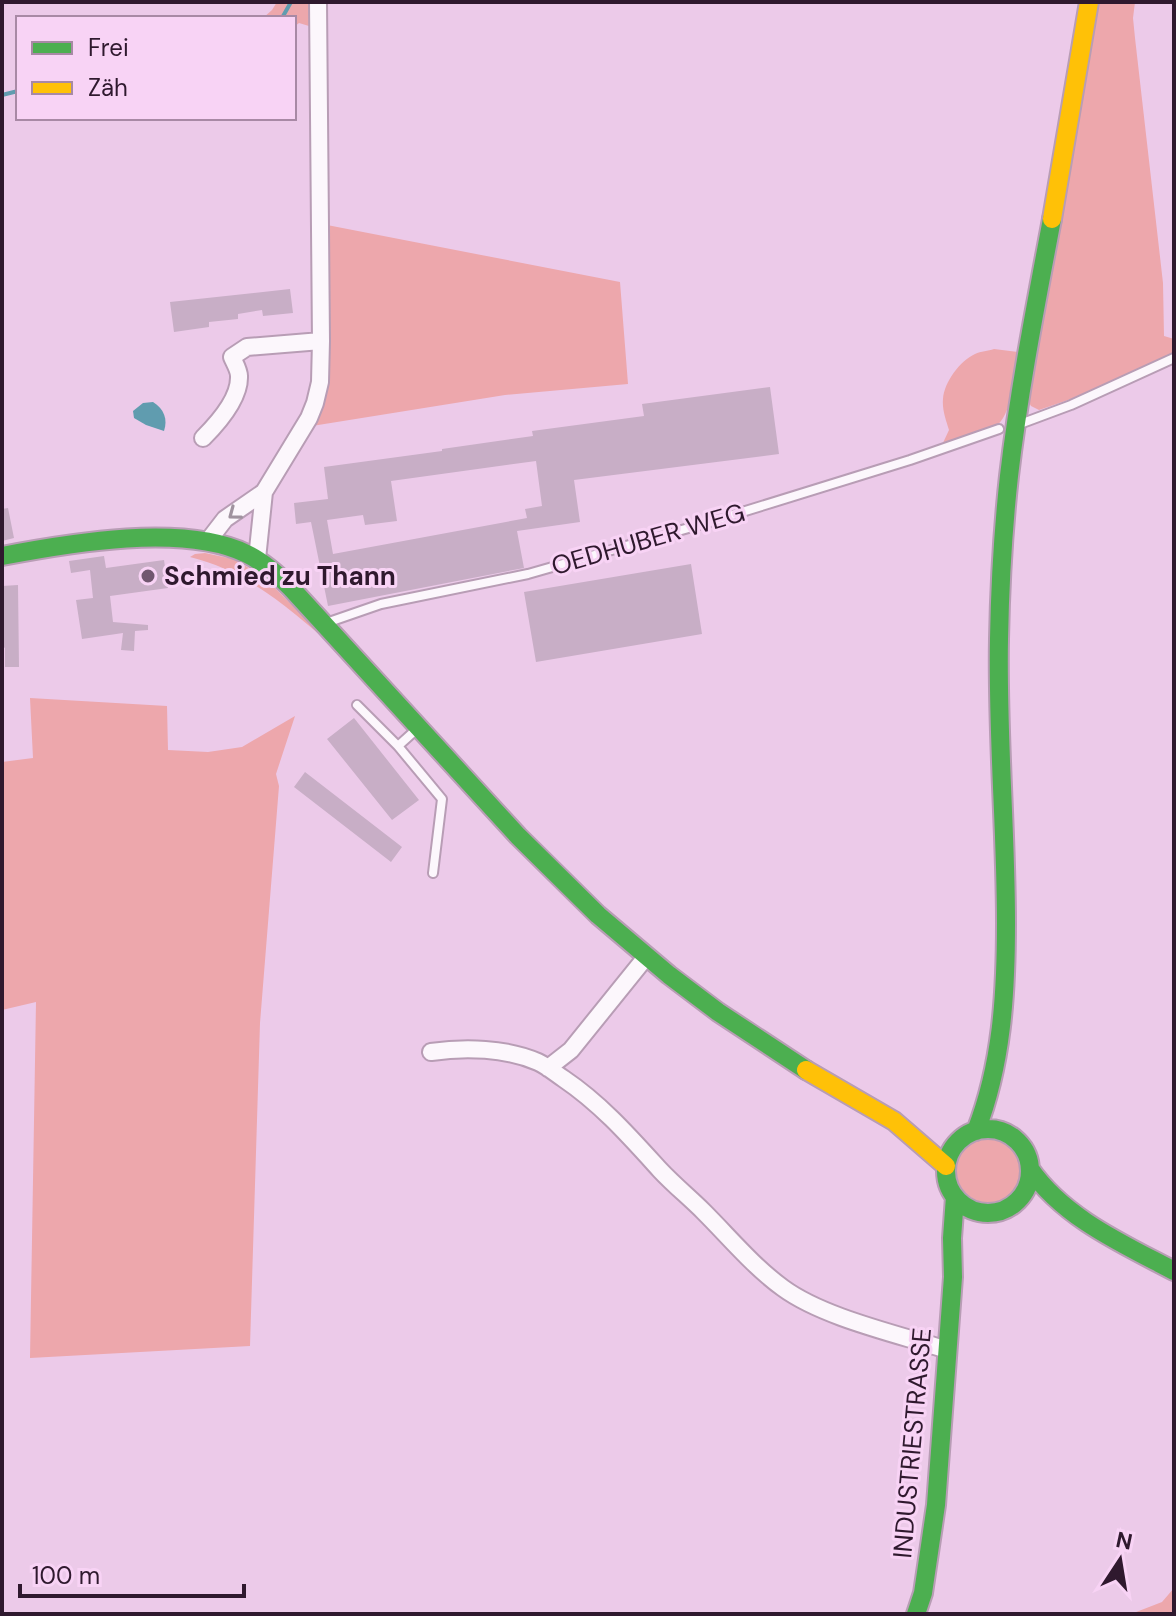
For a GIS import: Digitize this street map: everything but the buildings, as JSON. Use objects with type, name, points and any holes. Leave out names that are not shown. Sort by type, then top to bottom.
[{"type":"main road","points":[[1009,1135],[997,1069],[1006,963],[999,675],[1007,427],[1037,298],[1089,2]]},
{"type":"main road","points":[[2,556],[85,543],[179,537],[234,548],[257,559],[324,623],[569,888],[646,957],[748,1033],[894,1121],[946,1166]]},
{"type":"main road","points":[[894,1121],[934,1132],[968,1135],[996,1130],[1009,1135],[1022,1146],[1029,1160],[1029,1182],[1015,1204],[1001,1212],[973,1211],[963,1205],[955,1197],[947,1180],[946,1166],[950,1153],[968,1135],[997,1069]]},
{"type":"main road","points":[[1030,1169],[1043,1188],[1099,1230]]},
{"type":"main road","name":"INDUSTRIESTRASSE","points":[[916,1614],[923,1593],[934,1519],[953,1277],[955,1197]]},
{"type":"main road","points":[[1015,1204],[1044,1207],[1099,1230],[1174,1271]]},
{"type":"main road","name":"INDUSTRIESTRASSE","points":[[953,1277],[968,1231],[985,1213]]},
{"type":"street","points":[[208,541],[225,519],[264,492],[309,418],[320,382],[318,2]]},
{"type":"street","points":[[203,438],[227,410],[235,394],[239,375],[232,357],[247,347],[321,341]]},
{"type":"street","points":[[257,559],[264,492]]},
{"type":"street","points":[[548,1068],[571,1050],[646,957]]},
{"type":"street","points":[[431,1052],[457,1048],[484,1050],[512,1054],[548,1068],[599,1106],[741,1251],[784,1289],[849,1320],[947,1350]]},
{"type":"lane","name":"OEDHUBER WEG","points":[[324,623],[381,604],[528,574],[713,521],[1071,405],[1174,358]]},
{"type":"lane","points":[[357,705],[398,746],[442,799],[433,873]]},
{"type":"lane","points":[[398,746],[418,727]]},
{"type":"shaded area","points":[[277,2],[310,2],[309,26],[299,23],[296,25],[296,16],[265,16]]},
{"type":"shaded area","points":[[1098,2],[1135,2],[1133,18],[1163,283],[1164,336],[1174,339],[1174,354],[1039,410],[1031,406],[1027,399]]},
{"type":"shaded area","points":[[327,225],[620,282],[628,384],[505,395],[312,426]]},
{"type":"shaded area","points":[[994,349],[1018,352],[1013,388],[1005,414],[990,429],[942,445],[949,430],[943,403],[950,379],[969,357]]},
{"type":"shaded area","points":[[205,553],[233,559],[262,575],[335,648],[285,606],[250,582],[211,563],[190,557]]},
{"type":"shaded area","points":[[30,698],[167,706],[168,750],[208,752],[242,747],[295,716],[276,774],[279,786],[260,1023],[250,1346],[30,1358],[36,1002],[2,1010],[2,762],[33,758]]},
{"type":"shaded area","points":[[989,1137],[1002,1140],[1012,1147],[1019,1157],[1022,1170],[1019,1183],[1012,1193],[1002,1200],[989,1203],[976,1200],[966,1193],[959,1183],[956,1170],[959,1157],[966,1147],[976,1140]]},
{"type":"shaded area","points":[[1174,1588],[1174,1614],[1131,1614],[1162,1602]]},
{"type":"water","points":[[153,402],[164,415],[164,431],[134,418],[133,411],[143,403]]},
{"type":"waterway","points":[[283,16],[291,2]]},
{"type":"waterway","points":[[2,95],[16,92]]},
{"type":"traffic: fast","points":[[976,1131],[997,1054],[1005,976],[1006,887],[999,675],[1005,517],[1028,347],[1052,219]]},
{"type":"traffic: fast","points":[[2,556],[93,541],[160,538],[192,539],[221,545],[259,561],[291,588],[518,836],[598,915],[718,1012],[806,1070]]},
{"type":"traffic: fast","points":[[988,1129],[1004,1132],[1018,1141],[1027,1155],[1030,1171],[1027,1187],[1018,1201],[1004,1210],[988,1213],[972,1210],[958,1201],[949,1187],[946,1171],[949,1155],[958,1141],[972,1132],[988,1129]]},
{"type":"traffic: fast","points":[[1030,1169],[1077,1216],[1174,1271]]},
{"type":"traffic: fast","points":[[916,1614],[923,1593],[936,1505],[953,1277],[955,1197]]},
{"type":"traffic: slow","points":[[1052,219],[1089,2]]},
{"type":"traffic: slow","points":[[806,1070],[894,1121],[946,1166]]},
{"type":"place","name":"Schmied zu Thann","points":[[148,576]]}]
